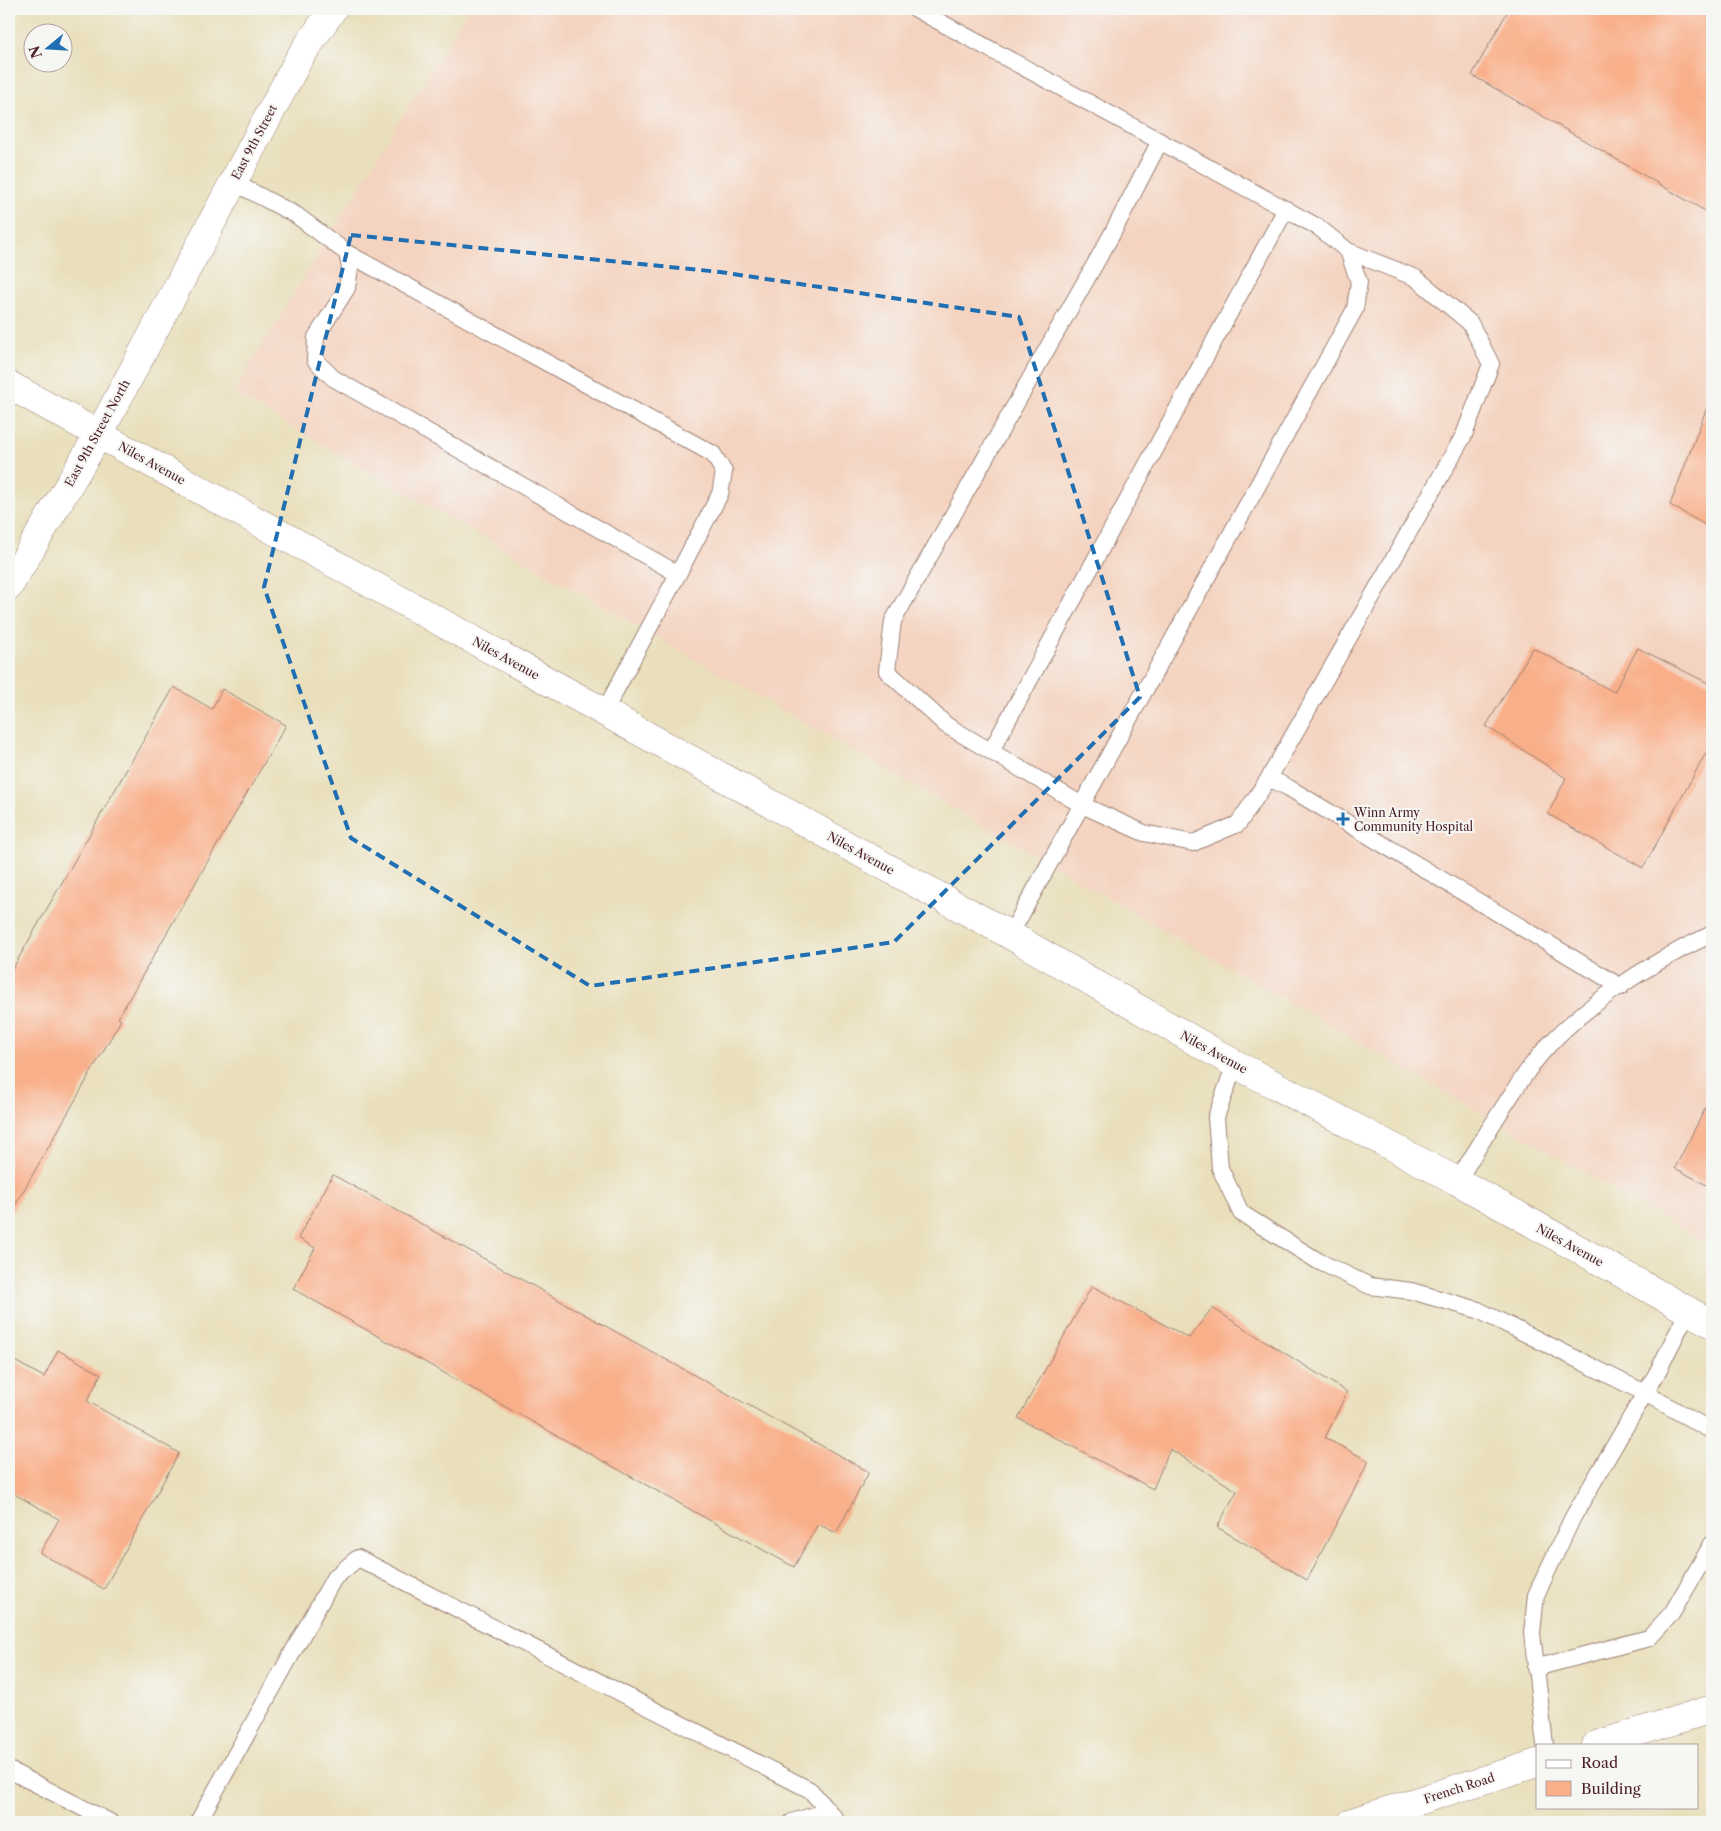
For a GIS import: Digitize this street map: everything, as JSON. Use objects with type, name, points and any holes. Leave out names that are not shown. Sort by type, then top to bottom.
[{"type":"street","name":"East 9th Street","points":[[181,278],[300,57],[333,9]]},
{"type":"street","name":"East 9th Street North","points":[[9,586],[99,434],[181,278]]},
{"type":"street","name":"Niles Avenue","points":[[9,385],[1010,935],[1235,1064],[1457,1181],[1712,1324]]},
{"type":"street","points":[[1599,1744],[1712,1709]]},
{"type":"street","name":"French Road","points":[[1352,1822],[1536,1763]]},
{"type":"lane","points":[[916,9],[1286,209],[1318,227],[1348,251],[1416,278],[1470,323],[1491,364],[1464,435],[1269,778],[1238,824],[1192,843],[1144,833],[1082,805],[946,725],[887,671],[893,622],[1112,234],[1160,141]]},
{"type":"lane","points":[[232,182],[296,215],[347,253],[713,454],[724,472],[720,494],[604,712]]},
{"type":"lane","points":[[991,751],[1286,209]]},
{"type":"lane","points":[[1010,935],[1356,309],[1359,282],[1348,251]]},
{"type":"lane","points":[[347,253],[350,268],[347,288],[316,337],[314,360],[334,378],[678,574]]},
{"type":"lane","points":[[1269,778],[1289,788],[1621,987]]},
{"type":"lane","points":[[1457,1181],[1530,1068],[1571,1022],[1669,954],[1712,934]]},
{"type":"lane","points":[[1235,1064],[1216,1117],[1220,1168],[1242,1213],[1318,1261],[1370,1286],[1411,1291],[1478,1310],[1645,1392],[1712,1431]]},
{"type":"lane","points":[[1545,1744],[1532,1633],[1536,1595],[1573,1517],[1656,1375],[1688,1311]]},
{"type":"lane","points":[[1535,1668],[1649,1638],[1672,1613],[1712,1544]]},
{"type":"lane","points":[[198,1822],[334,1578],[358,1558],[810,1790],[833,1817]]},
{"type":"lane","points":[[9,1770],[110,1822]]},
{"type":"lane","points":[[792,1822],[833,1817]]},
{"type":"highlighted area","points":[[351,235],[720,272],[1019,317],[1140,697],[894,942],[590,986],[351,838],[264,587]]},
{"type":"shaded area","name":"Winn Army Community Hospital","points":[[468,9],[1712,9],[1712,1246],[233,393]]},
{"type":"building","points":[[1509,9],[1712,9],[1712,215],[1472,75]]},
{"type":"building","points":[[1712,394],[1712,529],[1670,505]]},
{"type":"building","points":[[1533,648],[1614,692],[1638,648],[1712,685],[1712,742],[1643,868],[1548,814],[1566,778],[1486,726]]},
{"type":"building","points":[[174,687],[212,709],[222,689],[286,725],[118,1018],[121,1020],[9,1216],[9,975]]},
{"type":"building","points":[[1712,1095],[1712,1188],[1675,1168]]},
{"type":"building","points":[[333,1175],[869,1472],[836,1533],[818,1524],[794,1567],[293,1289],[315,1248],[298,1238]]},
{"type":"building","points":[[1092,1286],[1189,1338],[1212,1308],[1347,1392],[1325,1438],[1369,1461],[1307,1580],[1217,1527],[1237,1491],[1170,1449],[1153,1489],[1018,1418]]},
{"type":"building","points":[[58,1350],[101,1374],[87,1401],[179,1453],[104,1589],[40,1553],[59,1519],[9,1491],[9,1358],[44,1377]]},
{"type":"place","name":"Winn Army Community Hospital","points":[[1343,819]]}]
